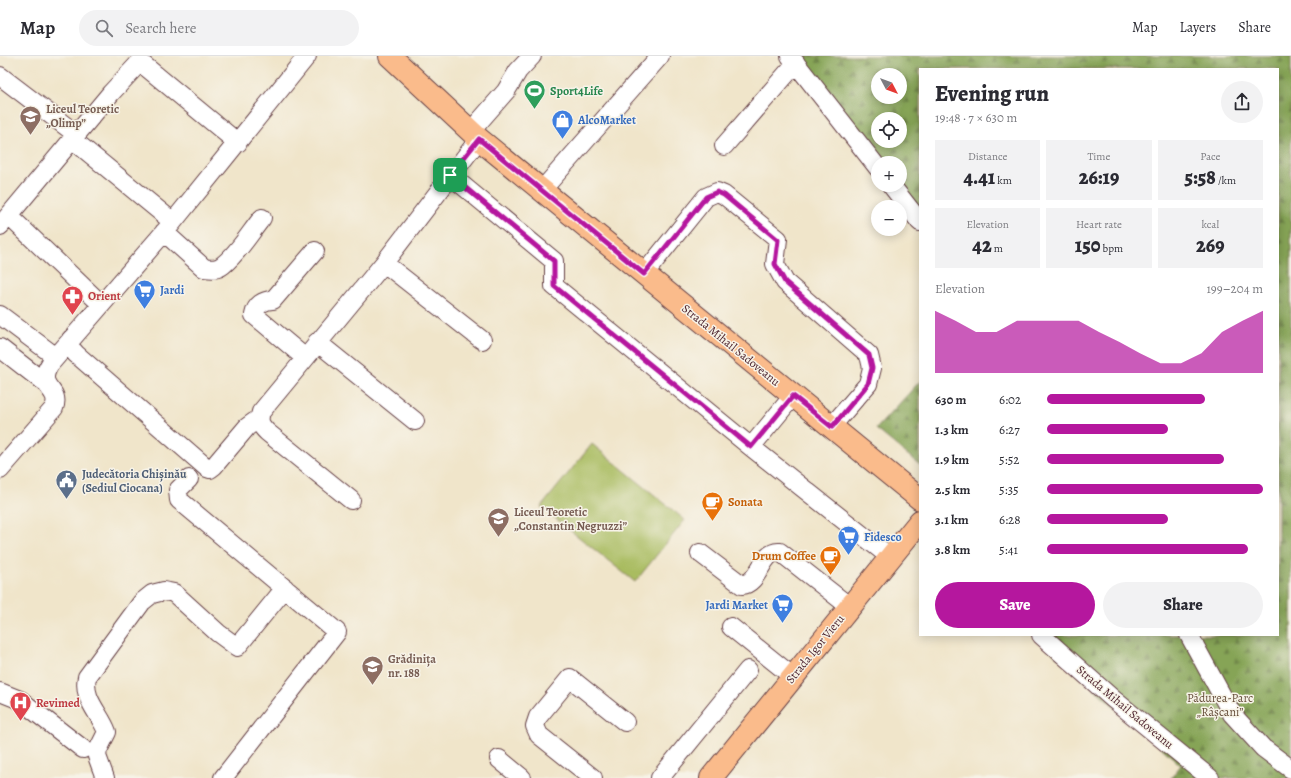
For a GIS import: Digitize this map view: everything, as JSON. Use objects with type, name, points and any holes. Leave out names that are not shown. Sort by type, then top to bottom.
[{"type":"main road","name":"Strada Mihail Sadoveanu","points":[[390,56],[475,135],[919,498]]},
{"type":"main road","name":"Strada Igor Vieru","points":[[711,778],[792,676],[919,522]]},
{"type":"street","points":[[71,339],[70,347],[76,354],[207,468],[214,466],[247,427],[258,419],[261,412],[304,357],[384,263],[450,175],[518,71],[532,56]]},
{"type":"street","points":[[542,190],[660,56]]},
{"type":"street","points":[[45,382],[44,376],[46,370],[56,357],[238,143],[304,57]]},
{"type":"street","points":[[724,146],[793,60],[871,159]]},
{"type":"street","points":[[101,304],[4,221],[74,137],[140,62],[238,143]]},
{"type":"street","points":[[0,76],[74,137],[168,227],[204,268],[213,270],[222,266],[262,218]]},
{"type":"street","points":[[450,175],[554,261],[554,286],[751,447],[890,557]]},
{"type":"street","points":[[644,274],[706,197],[717,192],[724,195],[778,240],[775,264],[785,282],[869,355],[872,368],[868,384],[832,427]]},
{"type":"street","points":[[896,192],[919,221]]},
{"type":"street","points":[[304,357],[254,315],[255,310],[262,302],[273,300],[315,251]]},
{"type":"street","points":[[384,263],[482,340]]},
{"type":"street","points":[[0,315],[56,357]]},
{"type":"street","points":[[317,342],[415,422]]},
{"type":"street","points":[[0,348],[45,382],[55,397],[56,402],[54,408],[0,470]]},
{"type":"street","points":[[751,447],[793,396]]},
{"type":"street","points":[[258,419],[260,426],[351,500]]},
{"type":"street","points":[[189,479],[178,490],[179,500],[337,632],[223,778]]},
{"type":"street","points":[[700,553],[742,585],[748,583],[770,554],[780,552],[850,606]]},
{"type":"street","points":[[105,778],[97,756],[106,732],[87,695],[85,684],[87,677],[142,602],[152,594],[164,591],[174,593],[218,633],[237,647],[285,588]]},
{"type":"street","points":[[731,627],[792,676]]},
{"type":"street","name":"Strada Mihail Sadoveanu","points":[[1042,636],[1113,699],[1210,778]]},
{"type":"street","points":[[1190,636],[1232,714],[1263,748],[1291,769]]},
{"type":"street","points":[[660,778],[748,670]]},
{"type":"street","points":[[593,778],[539,735],[535,726],[538,717],[570,678],[625,722]]},
{"type":"street","points":[[0,692],[20,700],[83,749]]},
{"type":"street","points":[[499,759],[522,778]]},
{"type":"green space","name":"Pădurea-Parc „Râșcani”","points":[[797,56],[1291,56],[1291,778],[1171,778],[1181,765],[1034,636],[1279,636],[1279,68],[919,68],[919,212],[905,192],[907,192],[907,156],[876,156]]},
{"type":"green space","points":[[919,382],[919,464],[876,429]]},
{"type":"green space","points":[[592,444],[685,520],[635,582],[541,507]]},
{"type":"place","name":"Sport4Life","points":[[534,110]]},
{"type":"place","name":"Liceul Teoretic „Olimp”","points":[[31,136]]},
{"type":"place","name":"AlcoMarket","points":[[562,140]]},
{"type":"place","name":"Jardi","points":[[145,310]]},
{"type":"place","name":"Orient","points":[[73,316]]},
{"type":"place","name":"Judecătoria Chișinău (Sediul Ciocana)","points":[[67,500]]},
{"type":"place","name":"Sonata","points":[[712,522]]},
{"type":"place","name":"Liceul Teoretic „Constantin Negruzzi”","points":[[499,538]]},
{"type":"place","name":"Fidesco","points":[[849,556]]},
{"type":"place","name":"Drum Coffee","points":[[831,576]]},
{"type":"place","name":"Jardi Market","points":[[783,624]]},
{"type":"place","name":"Grădinița nr. 188","points":[[372,686]]},
{"type":"place","name":"Revimed","points":[[21,722]]},
{"type":"route","points":[[479,139],[644,274],[706,197],[717,192],[724,195],[778,240],[775,264],[785,282],[869,355],[872,368],[868,384],[832,427],[793,396],[751,447],[554,286],[554,261],[450,175],[479,139]]}]
